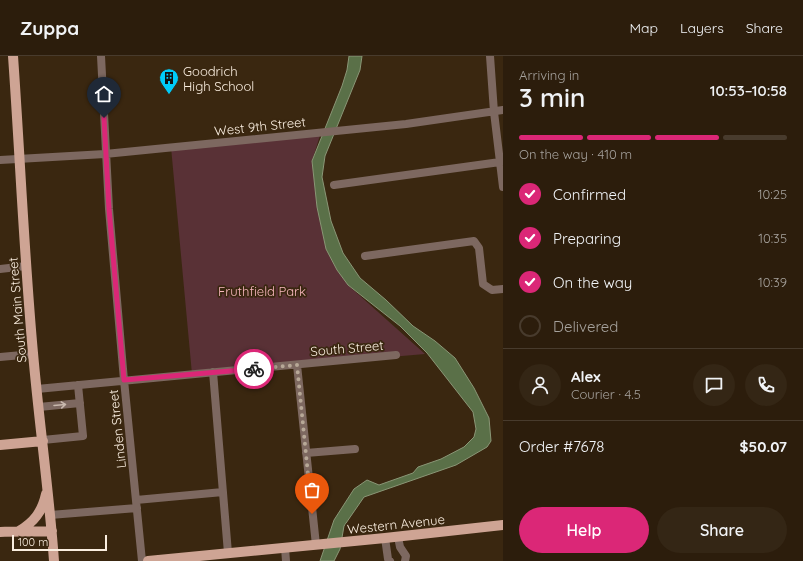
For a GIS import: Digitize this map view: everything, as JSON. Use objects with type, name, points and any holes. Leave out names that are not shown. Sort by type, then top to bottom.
[{"type":"main road","name":"South Main Street","points":[[12,56],[33,354],[48,486],[54,561]]},
{"type":"main road","points":[[0,445],[43,440]]},
{"type":"main road","points":[[19,531],[31,523],[41,510],[48,486]]},
{"type":"main road","name":"Western Avenue","points":[[148,561],[398,537],[503,525]]},
{"type":"main road","points":[[464,530],[503,532]]},
{"type":"main road","points":[[0,532],[52,531]]},
{"type":"street","name":"Linden Street","points":[[101,56],[105,154],[124,380],[142,561]]},
{"type":"street","points":[[490,56],[494,112],[503,187]]},
{"type":"street","name":"West 9th Street","points":[[0,160],[105,154],[406,124],[503,110]]},
{"type":"street","points":[[334,185],[500,162]]},
{"type":"street","points":[[365,256],[474,241],[477,243],[479,248],[484,284],[492,290],[503,289]]},
{"type":"street","points":[[0,269],[26,266]]},
{"type":"street","points":[[0,357],[33,354]]},
{"type":"street","name":"South Street","points":[[37,389],[396,356]]},
{"type":"street","points":[[297,365],[306,453],[319,545]]},
{"type":"street","points":[[213,372],[228,553]]},
{"type":"street","points":[[43,440],[83,436],[78,385]]},
{"type":"street","points":[[39,407],[80,403]]},
{"type":"street","points":[[306,453],[355,448]]},
{"type":"street","points":[[50,515],[223,492]]},
{"type":"street","points":[[398,537],[400,547],[406,556],[405,561]]},
{"type":"street","points":[[386,538],[388,559],[390,561]]},
{"type":"street","points":[[285,548],[286,561]]},
{"type":"green space","name":"Fruthfield Park","points":[[321,132],[312,161],[317,207],[326,249],[337,270],[349,286],[425,354],[192,374],[171,147]]},
{"type":"shaded area","points":[[349,56],[362,56],[360,70],[325,156],[322,177],[331,221],[343,253],[360,278],[413,326],[435,341],[455,358],[474,388],[489,418],[491,441],[487,447],[456,465],[364,497],[344,526],[340,549],[334,561],[320,561],[334,520],[354,489],[367,480],[379,485],[413,473],[418,467],[441,459],[464,447],[474,437],[476,429],[473,412],[427,353],[400,326],[348,285],[337,270],[326,249],[317,207],[312,161],[342,86],[347,70]]},
{"type":"way so far","points":[[254,369],[297,365],[312,514]]},
{"type":"place","name":"Goodrich High School","points":[[169,95]]},
{"type":"route","points":[[104,118],[109,209],[124,380],[254,369]]}]
